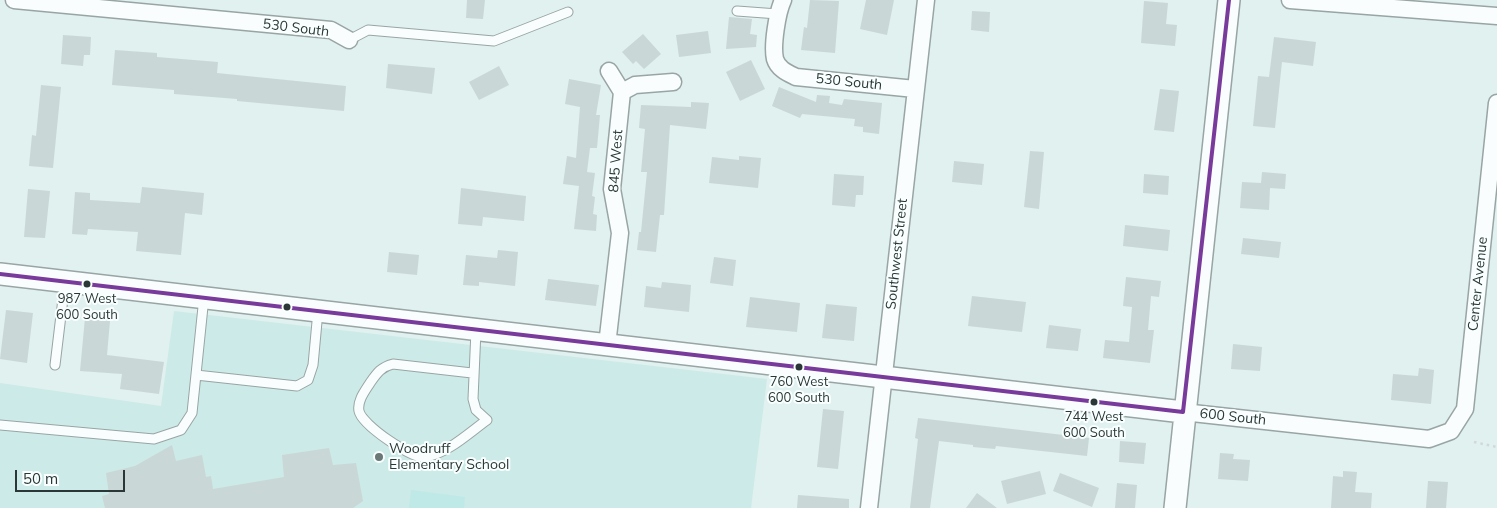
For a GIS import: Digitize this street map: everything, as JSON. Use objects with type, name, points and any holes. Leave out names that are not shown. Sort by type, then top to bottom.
[{"type":"street","name":"530 South","points":[[14,0],[331,30],[349,40]]},
{"type":"street","name":"Southwest Street","points":[[869,508],[926,0]]},
{"type":"street","points":[[1174,508],[1229,0]]},
{"type":"street","points":[[1290,0],[1497,16]]},
{"type":"street","name":"530 South","points":[[781,7],[776,61],[784,71],[796,77],[916,89]]},
{"type":"street","points":[[609,71],[622,92],[635,85],[673,82]]},
{"type":"street","name":"845 West","points":[[607,345],[620,233],[612,189],[622,92]]},
{"type":"street","name":"Center Avenue","points":[[1451,431],[1465,409],[1497,103]]},
{"type":"street","name":"600 South","points":[[0,274],[204,296],[607,345],[1429,439],[1451,431]]},
{"type":"lane","points":[[736,11],[781,7]]},
{"type":"lane","name":"530 South","points":[[349,40],[368,30],[494,41],[568,12]]},
{"type":"lane","points":[[55,365],[65,281]]},
{"type":"lane","points":[[0,425],[154,438],[182,430],[192,412],[204,296]]},
{"type":"lane","points":[[196,375],[298,386],[308,380],[313,365],[318,310]]},
{"type":"lane","points":[[472,373],[393,364],[385,366],[377,372],[360,400],[358,410],[364,422],[416,458],[427,457],[441,452],[487,420],[476,410],[473,399],[472,373],[476,329]]},
{"type":"path","points":[[1474,442],[1497,447]]},
{"type":"shaded area","name":"Woodruff Elementary School","points":[[174,311],[767,379],[751,508],[0,508],[0,383],[161,406]]},
{"type":"shaded area","points":[[411,490],[465,497],[464,508],[409,508]]},
{"type":"building","points":[[467,0],[485,0],[483,19],[466,18]]},
{"type":"building","points":[[810,0],[839,1],[835,53],[801,50],[804,27],[807,28]]},
{"type":"building","points":[[866,0],[894,0],[887,35],[860,29]]},
{"type":"building","points":[[1144,1],[1168,3],[1166,24],[1177,25],[1175,46],[1141,43]]},
{"type":"building","points":[[972,11],[990,12],[989,32],[971,30]]},
{"type":"building","points":[[729,17],[752,19],[750,34],[757,35],[756,47],[726,49]]},
{"type":"building","points":[[708,31],[711,53],[679,57],[676,35]]},
{"type":"building","points":[[643,34],[661,54],[644,69],[636,61],[633,64],[622,52]]},
{"type":"building","points":[[63,35],[91,37],[90,55],[84,55],[83,66],[61,64]]},
{"type":"building","points":[[1274,37],[1316,42],[1313,66],[1282,62],[1275,128],[1253,126],[1258,76],[1269,77]]},
{"type":"building","points":[[115,50],[157,53],[157,57],[218,62],[217,73],[346,86],[344,111],[174,94],[174,90],[112,85]]},
{"type":"building","points":[[751,60],[765,89],[740,101],[726,72]]},
{"type":"building","points":[[388,64],[435,68],[432,94],[386,88]]},
{"type":"building","points":[[499,66],[509,85],[479,100],[469,82]]},
{"type":"building","points":[[569,79],[601,85],[596,115],[600,115],[597,148],[590,148],[587,172],[595,173],[592,196],[595,197],[593,214],[597,215],[596,231],[574,229],[579,186],[563,184],[567,156],[576,158],[580,107],[565,104]]},
{"type":"building","points":[[41,85],[61,87],[53,168],[29,166],[32,135],[36,136]]},
{"type":"building","points":[[779,87],[816,102],[817,95],[830,96],[829,103],[842,105],[844,99],[882,103],[879,134],[863,132],[863,127],[854,126],[855,119],[802,114],[800,118],[772,106]]},
{"type":"building","points":[[1160,89],[1179,91],[1174,132],[1154,130]]},
{"type":"building","points":[[691,102],[709,103],[706,129],[670,125],[664,215],[660,215],[656,252],[637,250],[639,232],[641,232],[647,172],[641,172],[645,129],[639,128],[641,105],[691,107]]},
{"type":"building","points":[[1030,151],[1044,152],[1039,209],[1024,207]]},
{"type":"building","points":[[739,156],[761,158],[758,188],[709,183],[712,157],[739,160]]},
{"type":"building","points":[[954,161],[984,164],[982,185],[952,182]]},
{"type":"building","points":[[1262,172],[1286,174],[1285,189],[1270,188],[1269,210],[1240,208],[1242,182],[1261,183]]},
{"type":"building","points":[[834,174],[864,176],[863,195],[856,195],[855,207],[832,205]]},
{"type":"building","points":[[1144,174],[1169,176],[1168,195],[1143,193]]},
{"type":"building","points":[[142,187],[204,193],[202,215],[185,213],[181,255],[136,251],[138,232],[88,229],[87,235],[72,234],[75,192],[90,193],[90,200],[140,203]]},
{"type":"building","points":[[461,188],[526,196],[524,221],[483,217],[482,226],[458,224]]},
{"type":"building","points":[[28,189],[50,191],[45,238],[24,237]]},
{"type":"building","points":[[1125,225],[1170,230],[1168,251],[1123,246]]},
{"type":"building","points":[[1243,238],[1281,242],[1279,258],[1241,254]]},
{"type":"building","points":[[498,250],[518,252],[515,286],[479,282],[479,286],[463,285],[466,255],[497,258]]},
{"type":"building","points":[[389,252],[419,255],[417,275],[387,272]]},
{"type":"building","points":[[714,257],[736,260],[733,286],[710,283]]},
{"type":"building","points":[[1126,277],[1161,281],[1159,297],[1151,296],[1148,330],[1154,330],[1150,363],[1103,358],[1105,340],[1129,342],[1132,307],[1123,306]]},
{"type":"building","points":[[548,279],[599,285],[596,306],[545,300]]},
{"type":"building","points":[[662,282],[691,285],[689,312],[644,307],[646,286],[661,288]]},
{"type":"building","points":[[972,296],[1026,302],[1022,332],[968,326]]},
{"type":"building","points":[[750,297],[800,303],[797,332],[746,327]]},
{"type":"building","points":[[826,304],[857,307],[854,341],[822,338]]},
{"type":"building","points":[[6,310],[33,313],[27,363],[0,359]]},
{"type":"building","points":[[85,318],[110,321],[107,355],[164,362],[159,394],[120,389],[122,374],[80,371]]},
{"type":"building","points":[[1049,325],[1081,329],[1078,351],[1046,348]]},
{"type":"building","points":[[1233,344],[1262,347],[1260,371],[1231,369]]},
{"type":"building","points":[[1419,368],[1434,370],[1431,404],[1391,400],[1393,374],[1418,376]]},
{"type":"building","points":[[823,409],[844,411],[838,469],[817,467]]},
{"type":"building","points":[[918,418],[1089,438],[1087,456],[996,446],[995,449],[973,447],[973,445],[939,441],[930,508],[910,508],[918,439],[915,438]]},
{"type":"building","points":[[1120,441],[1146,443],[1144,464],[1119,462]]},
{"type":"building","name":"Woodruff Elementary School","points":[[172,445],[176,461],[202,455],[206,477],[211,476],[213,489],[284,477],[282,455],[329,448],[333,465],[356,463],[363,501],[353,508],[105,508],[102,496],[109,494],[106,473],[135,466]]},
{"type":"building","points":[[1220,453],[1234,454],[1233,459],[1250,460],[1248,481],[1218,479]]},
{"type":"building","points":[[1040,471],[1046,494],[1007,504],[1001,481]]},
{"type":"building","points":[[1343,471],[1357,472],[1355,492],[1372,493],[1371,508],[1331,508],[1333,476],[1343,477]]},
{"type":"building","points":[[1060,473],[1099,488],[1092,507],[1053,491]]},
{"type":"building","points":[[1428,481],[1448,482],[1446,508],[1426,508]]},
{"type":"building","points":[[1117,483],[1137,485],[1135,508],[1115,508]]},
{"type":"building","points":[[977,493],[997,508],[966,508]]},
{"type":"building","points":[[798,495],[849,499],[849,508],[797,508]]},
{"type":"transit line","points":[[1183,412],[1229,0]]},
{"type":"transit line","points":[[0,274],[1183,412]]},
{"type":"place","name":"987 West 600 South","points":[[87,284]]},
{"type":"place","name":"760 West 600 South","points":[[799,367]]},
{"type":"place","name":"744 West 600 South","points":[[1094,402]]},
{"type":"place","name":"Woodruff Elementary School","points":[[379,457]]}]
